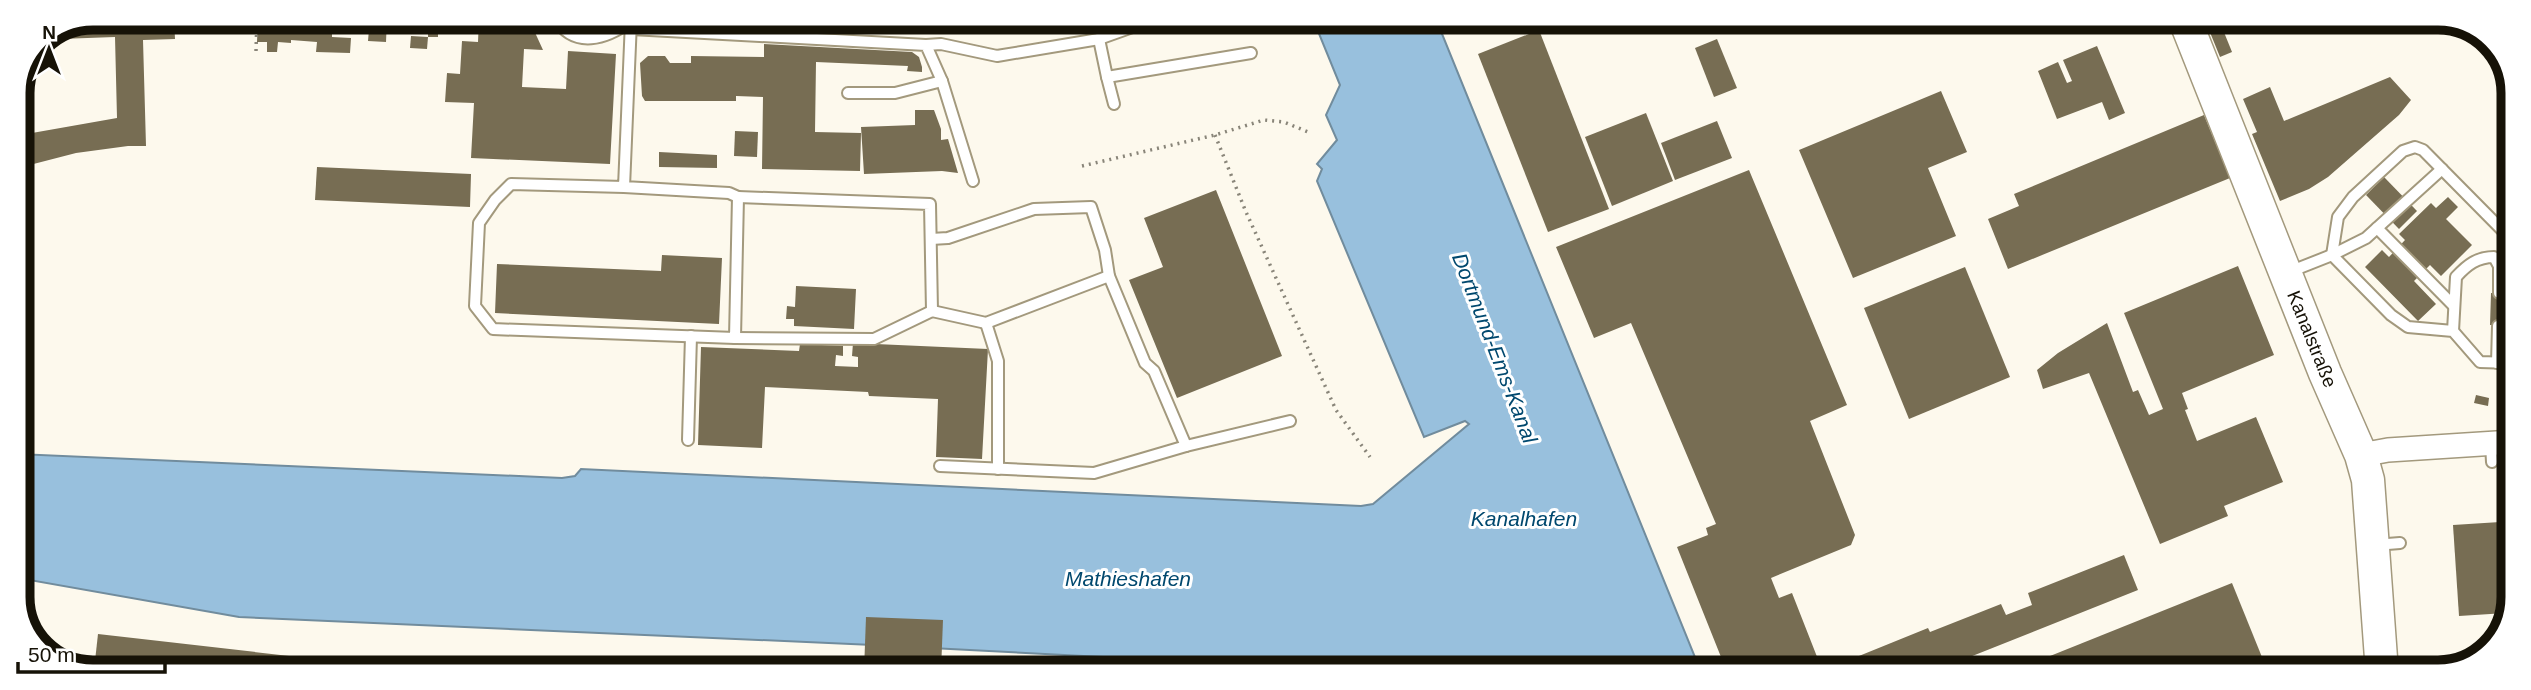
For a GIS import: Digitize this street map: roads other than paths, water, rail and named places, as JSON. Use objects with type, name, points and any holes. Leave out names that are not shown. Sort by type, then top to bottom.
[{"type":"main road","name":"Kanalstraße","points":[[2189,30],[2325,373],[2361,456],[2386,544],[2382,660]]},
{"type":"street","points":[[2361,456],[2388,450],[2498,449]]},
{"type":"lane","points":[[567,30],[585,38],[602,38],[620,30]]},
{"type":"lane","points":[[624,187],[631,30]]},
{"type":"lane","points":[[725,30],[941,44],[997,56],[1099,39],[1124,30]]},
{"type":"lane","points":[[1099,39],[1114,104]]},
{"type":"lane","points":[[926,45],[942,81],[973,181]]},
{"type":"lane","points":[[1107,77],[1251,53]]},
{"type":"lane","points":[[848,93],[895,93],[942,81]]},
{"type":"lane","points":[[2332,255],[2338,217],[2353,197],[2403,151],[2415,147],[2423,150],[2501,229]]},
{"type":"lane","points":[[2286,273],[2366,238],[2442,169]]},
{"type":"lane","points":[[932,311],[930,204],[738,197],[729,193],[624,187],[511,184],[495,200],[479,223],[475,306],[493,329],[691,337],[874,339],[932,311],[986,323],[1109,276]]},
{"type":"lane","points":[[735,338],[738,197]]},
{"type":"lane","points":[[931,239],[948,238],[1034,209],[1091,207],[1105,250],[1109,276],[1145,363],[1154,371],[1186,446]]},
{"type":"lane","points":[[2377,228],[2454,306]]},
{"type":"lane","points":[[2332,255],[2391,315],[2409,327],[2453,331]]},
{"type":"lane","points":[[2499,293],[2497,260],[2494,257],[2486,257],[2469,263],[2456,277],[2453,331],[2480,362],[2501,363]]},
{"type":"lane","points":[[986,323],[999,361],[999,468]]},
{"type":"lane","points":[[2497,363],[2498,326]]},
{"type":"lane","points":[[688,440],[691,337]]},
{"type":"lane","points":[[940,466],[1094,473],[1186,446],[1290,421]]},
{"type":"water","name":"Mathieshafen","points":[[1318,30],[1440,30],[1696,660],[1161,660],[239,617],[30,580],[30,455],[562,478],[575,476],[581,469],[1361,506],[1373,504],[1469,424],[1465,421],[1424,437],[1317,181],[1322,169],[1317,164],[1337,140],[1326,115],[1340,85]]},
{"type":"water label","name":"Dortmund-Ems-Kanal","points":[[1495,348]]},
{"type":"water label","name":"Kanalhafen","points":[[1524,518]]}]
